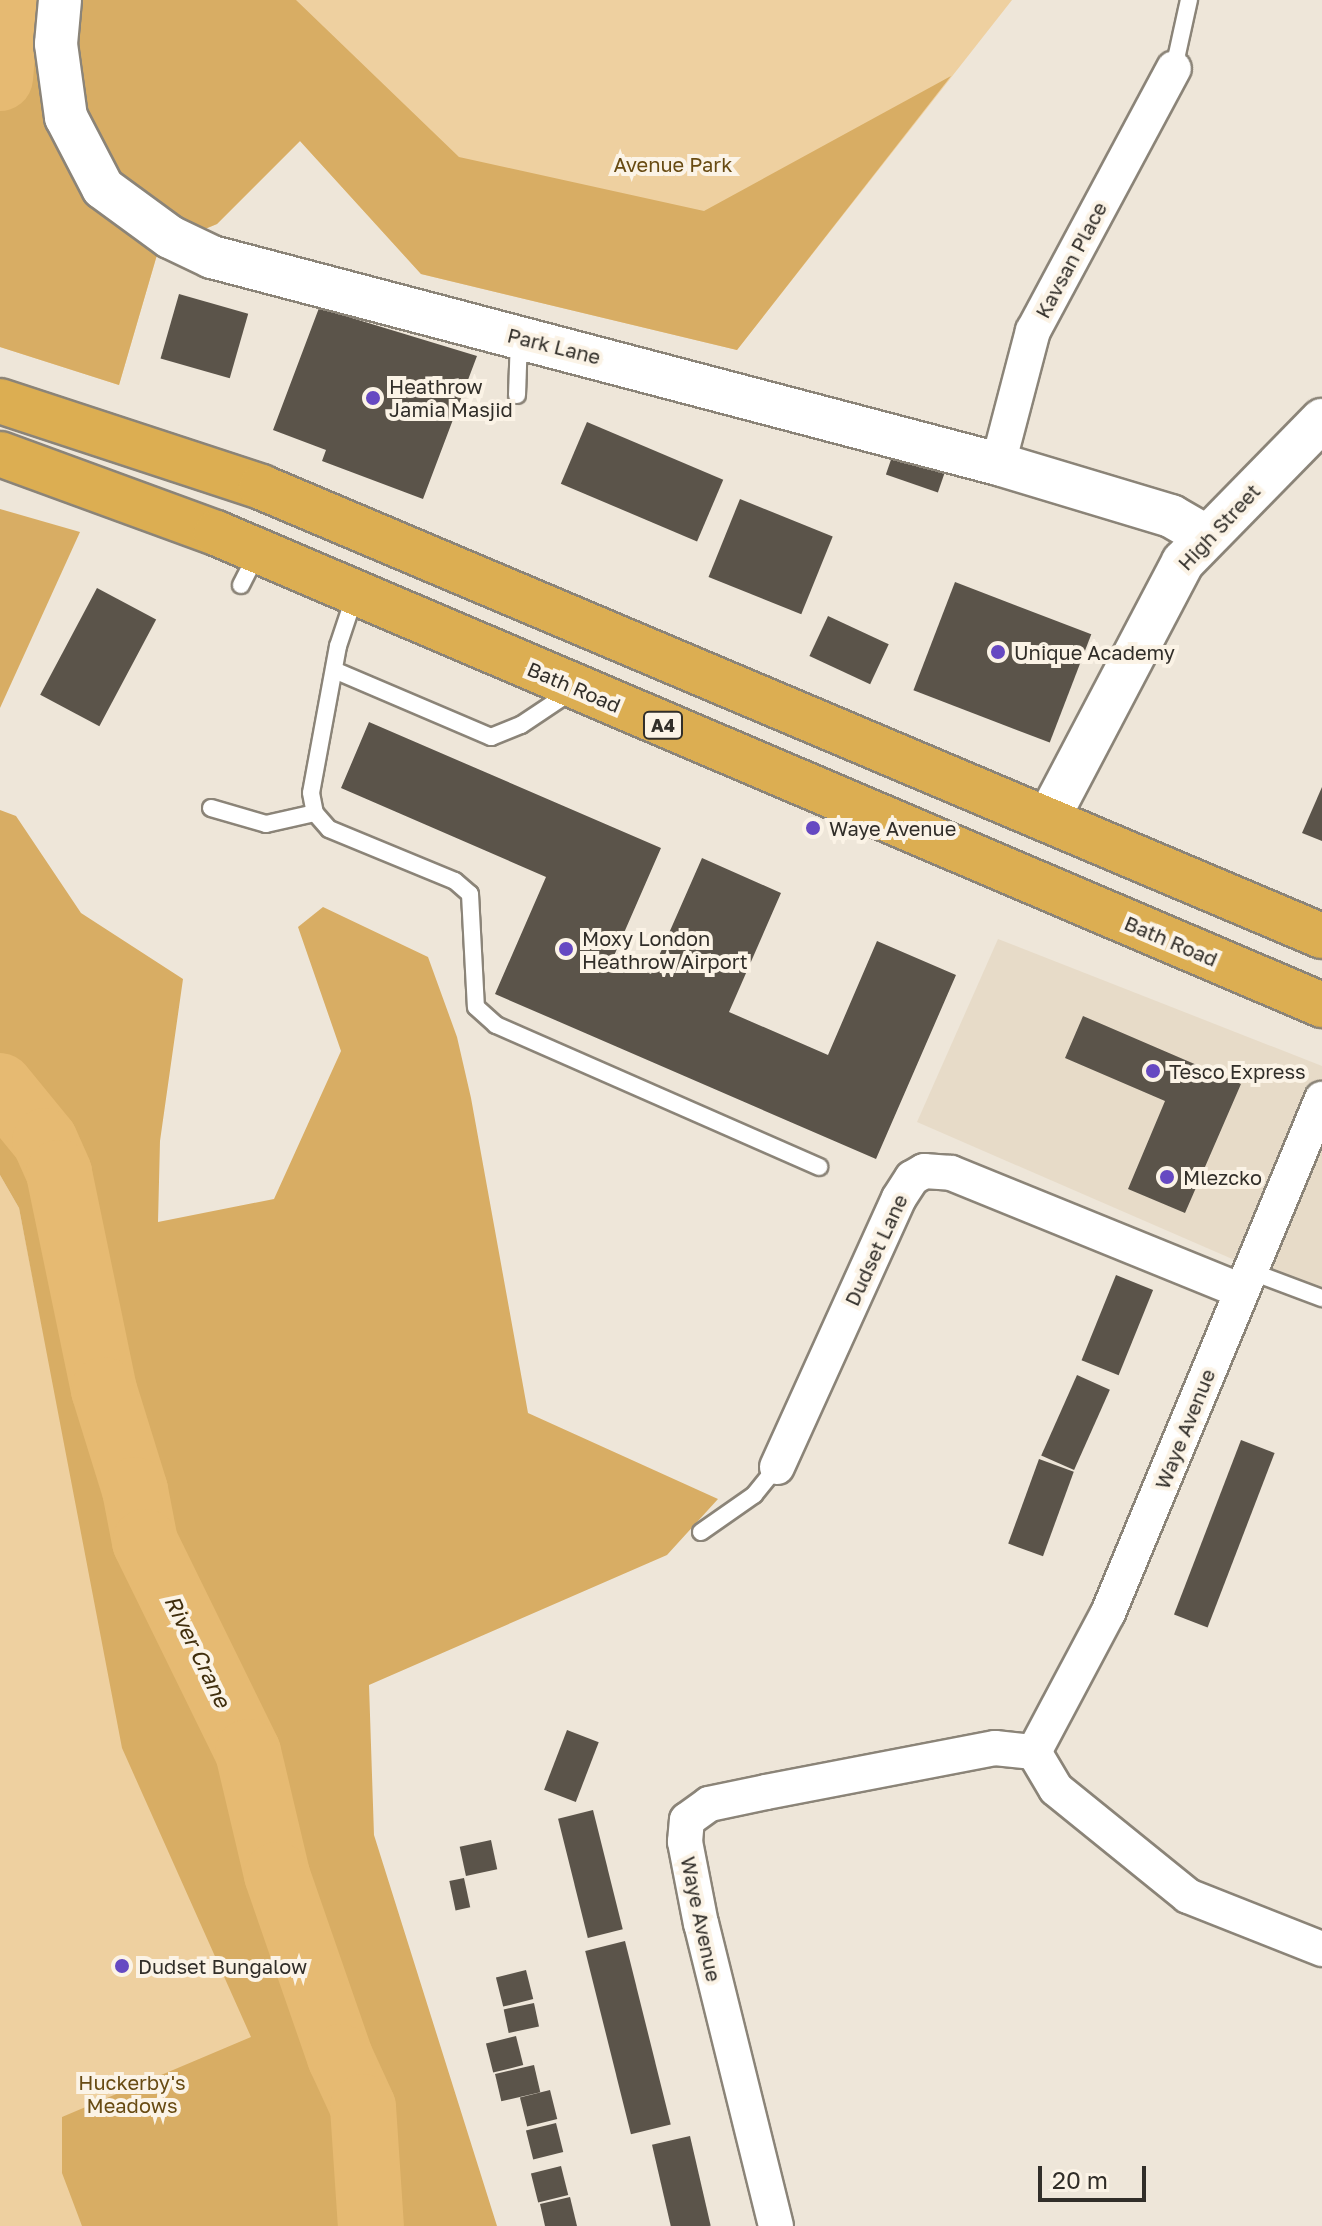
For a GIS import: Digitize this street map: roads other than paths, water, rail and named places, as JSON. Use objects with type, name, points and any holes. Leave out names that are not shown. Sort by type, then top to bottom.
[{"type":"highway","points":[[0,401],[261,487],[1322,936]]},
{"type":"highway","name":"Bath Road","points":[[0,454],[129,497],[250,568],[355,594],[1322,1005]]},
{"type":"street","name":"Park Lane","points":[[60,0],[56,44],[66,117],[103,188],[170,237],[212,257],[998,464],[1171,516],[1205,536]]},
{"type":"street","name":"Kavsan Place","points":[[998,464],[1033,331],[1174,68]]},
{"type":"street","name":"High Street","points":[[1048,819],[1165,590],[1205,536],[1322,420]]},
{"type":"street","name":"Waye Avenue","points":[[776,2226],[701,1924],[685,1842],[687,1820],[709,1804],[780,1789],[995,1748],[1034,1752],[1108,1613],[1322,1099]]},
{"type":"street","name":"Dudset Lane","points":[[777,1467],[899,1198],[912,1178],[924,1171],[951,1173],[1245,1281]]},
{"type":"street","points":[[1034,1752],[1056,1789],[1188,1896],[1322,1949]]},
{"type":"lane","points":[[1174,68],[1189,0]]},
{"type":"lane","points":[[517,395],[519,337]]},
{"type":"lane","points":[[355,594],[334,670],[311,793],[315,813],[329,829],[455,881],[470,894],[476,1007],[496,1025],[819,1167]]},
{"type":"lane","points":[[334,670],[491,737],[521,725],[576,688]]},
{"type":"lane","points":[[211,808],[266,824],[315,813]]},
{"type":"lane","points":[[1245,1281],[1322,1298]]},
{"type":"lane","name":"Dudset Lane","points":[[701,1532],[754,1495],[777,1467]]},
{"type":"waterway","name":"River Crane","points":[[0,78],[7,0]]},
{"type":"waterway","name":"River Crane","points":[[0,1086],[45,1141],[59,1173],[104,1390],[135,1490],[145,1542],[248,1752],[277,1875],[340,2057],[363,2107],[371,2226]]},
{"type":"place","name":"Heathrow Jamia Masjid","points":[[373,398]]},
{"type":"place","name":"Unique Academy","points":[[998,652]]},
{"type":"place","name":"Waye Avenue","points":[[813,828]]},
{"type":"place","name":"Moxy London Heathrow Airport","points":[[566,949]]},
{"type":"place","name":"Tesco Express","points":[[1153,1071]]},
{"type":"place","name":"Mlezcko","points":[[1167,1177]]},
{"type":"place","name":"Dudset Bungalow","points":[[122,1966]]},
{"type":"park label","name":"Avenue Park","points":[[673,164]]},
{"type":"park label","name":"Huckerby's Meadows","points":[[132,2094]]}]
